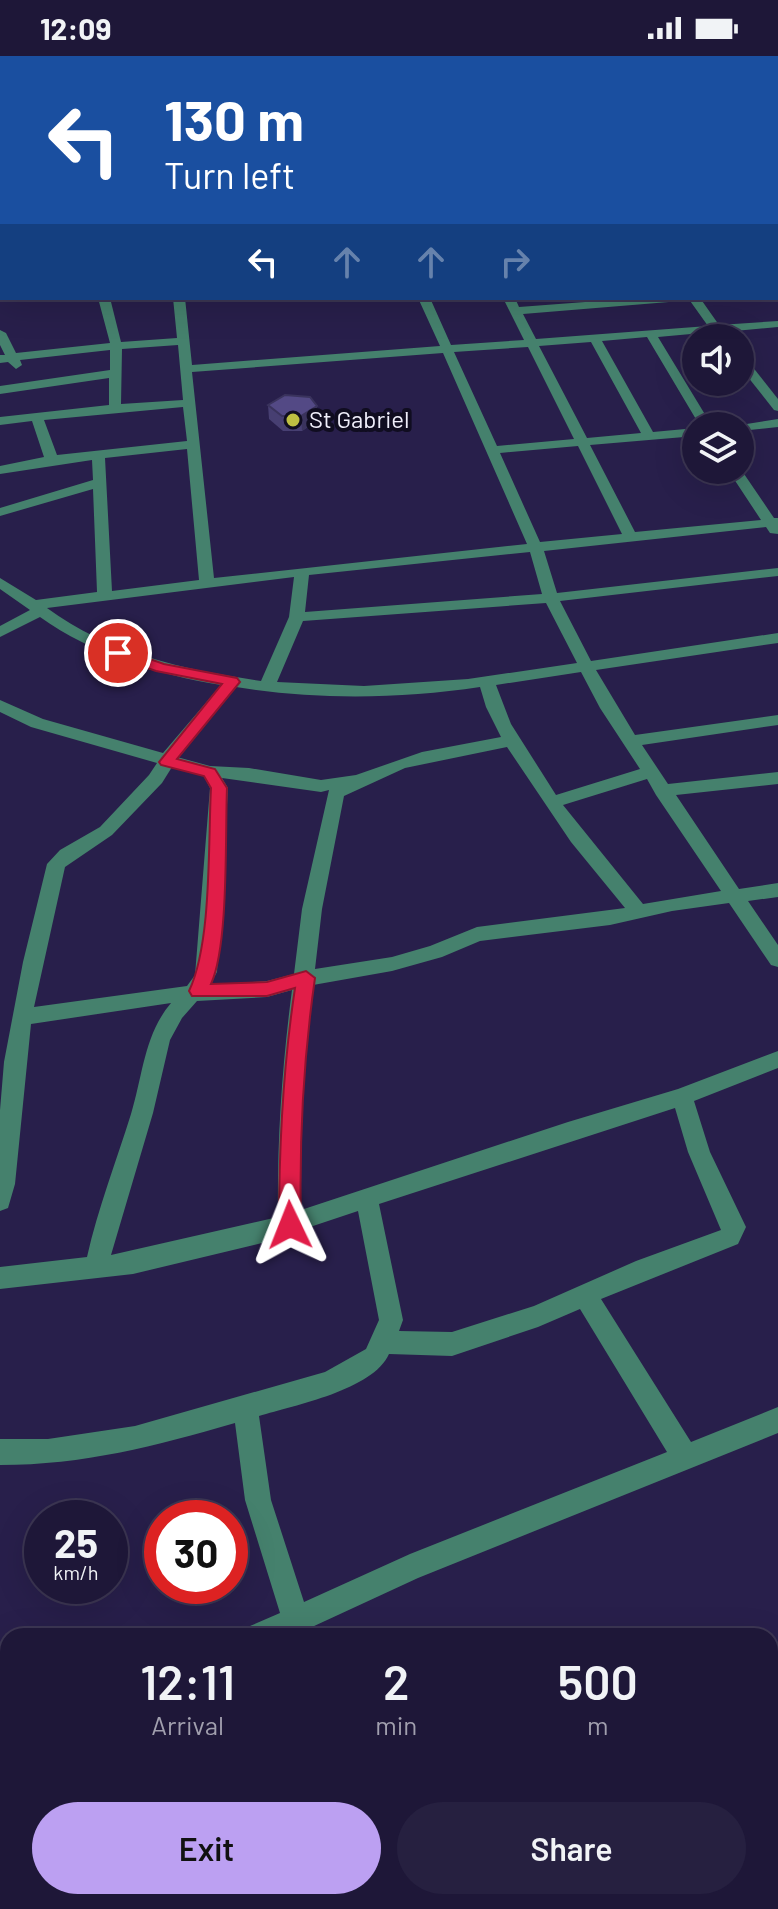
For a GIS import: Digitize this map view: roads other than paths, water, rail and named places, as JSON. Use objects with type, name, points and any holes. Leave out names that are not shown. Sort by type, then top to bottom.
[{"type":"street","points":[[105,300],[116,345],[115,408]]},
{"type":"street","points":[[179,300],[207,582]]},
{"type":"street","points":[[425,300],[535,546],[551,598],[608,708],[778,960]]},
{"type":"street","points":[[625,300],[512,304],[630,536]]},
{"type":"street","points":[[695,300],[713,324]]},
{"type":"street","points":[[754,328],[777,325]]},
{"type":"street","points":[[0,333],[6,358],[25,385]]},
{"type":"street","points":[[651,334],[698,412]]},
{"type":"street","points":[[187,369],[682,334]]},
{"type":"street","points":[[595,338],[649,436]]},
{"type":"street","points":[[6,358],[116,345],[183,341]]},
{"type":"street","points":[[0,390],[116,373]]},
{"type":"street","points":[[754,377],[778,407]]},
{"type":"street","points":[[0,421],[191,403]]},
{"type":"street","points":[[36,416],[52,460]]},
{"type":"street","points":[[754,426],[778,423]]},
{"type":"street","points":[[491,450],[682,433]]},
{"type":"street","points":[[0,470],[52,460],[194,444]]},
{"type":"street","points":[[98,454],[97,483],[105,594]]},
{"type":"street","points":[[0,512],[97,483]]},
{"type":"street","points":[[745,484],[775,527]]},
{"type":"street","points":[[0,632],[37,607],[105,594],[630,536],[775,527]]},
{"type":"street","points":[[267,687],[297,617],[302,571]]},
{"type":"street","points":[[297,617],[551,598],[778,572]]},
{"type":"street","points":[[0,582],[67,629],[118,653],[161,667],[267,687],[364,691],[487,681],[778,638]]},
{"type":"street","points":[[487,681],[486,691],[552,802],[577,838],[639,912]]},
{"type":"street","points":[[0,1201],[7,1167],[14,1065],[56,864],[106,831],[156,779],[166,762],[232,682]]},
{"type":"street","points":[[0,705],[37,723],[166,762],[210,772],[249,774],[321,786],[455,751],[513,740]]},
{"type":"street","points":[[632,741],[778,720]]},
{"type":"street","points":[[97,1267],[109,1207],[142,1111],[162,1033],[177,1005],[199,991],[207,972],[212,937],[219,788],[210,772]]},
{"type":"street","points":[[552,802],[651,772]]},
{"type":"street","points":[[290,1225],[288,1157],[293,1071],[312,909],[336,793],[359,777]]},
{"type":"street","points":[[662,791],[778,778]]},
{"type":"street","points":[[22,1017],[199,991],[267,989],[306,978],[392,964],[435,952],[477,934],[610,918],[778,890]]},
{"type":"street","points":[[0,1278],[133,1263],[290,1225],[568,1131],[682,1097],[778,1059]]},
{"type":"street","points":[[382,1342],[452,1344],[538,1316],[730,1237],[734,1227],[699,1152],[682,1097]]},
{"type":"street","points":[[0,1452],[48,1452],[135,1439],[330,1383],[375,1357],[391,1320],[367,1201]]},
{"type":"street","points":[[585,1295],[685,1456]]},
{"type":"street","points":[[245,1406],[258,1500],[298,1628],[410,1568],[778,1420]]},
{"type":"place","name":"St Gabriel","points":[[293,420]]}]
